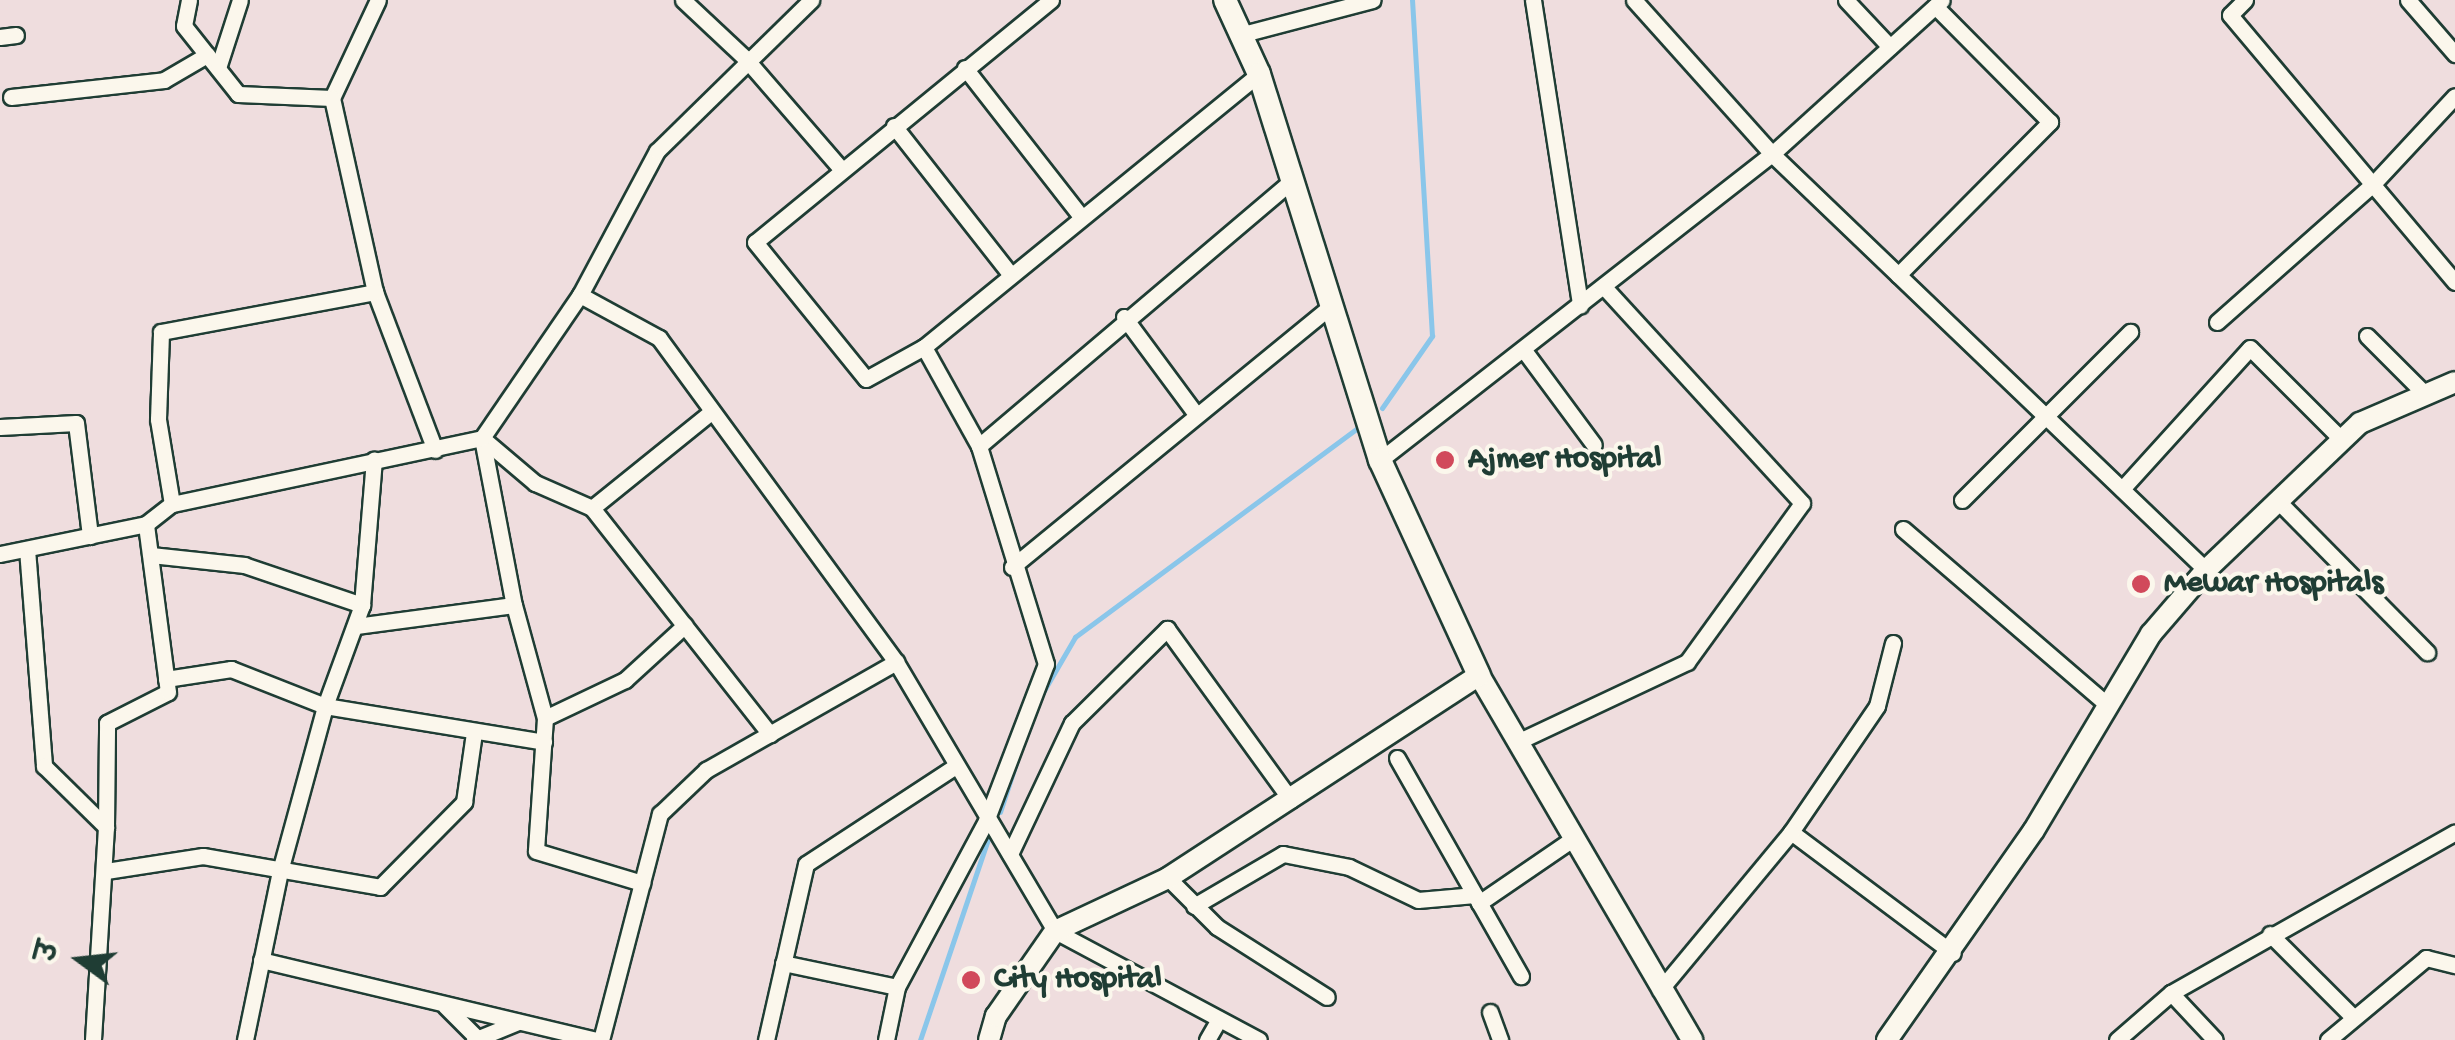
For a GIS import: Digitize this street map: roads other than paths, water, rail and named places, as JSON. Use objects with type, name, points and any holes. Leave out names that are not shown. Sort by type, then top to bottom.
[{"type":"main road","points":[[1225,0],[1259,74],[1378,453],[1480,674]]},
{"type":"street","points":[[189,0],[184,26],[238,94],[332,98]]},
{"type":"street","points":[[11,97],[164,80],[212,62],[240,0]]},
{"type":"street","points":[[378,0],[332,98],[375,292],[436,450]]},
{"type":"street","points":[[683,0],[745,58],[842,170]]},
{"type":"street","points":[[0,554],[146,524],[172,504],[482,438],[580,296],[657,151],[745,58],[811,0]]},
{"type":"street","points":[[864,396],[866,379],[755,242],[1051,0]]},
{"type":"street","points":[[1243,34],[1373,0]]},
{"type":"street","points":[[1533,0],[1580,304]]},
{"type":"street","points":[[1634,0],[1772,154],[2206,570]]},
{"type":"street","points":[[1846,0],[1890,47]]},
{"type":"street","points":[[2245,0],[2230,15],[2455,282]]},
{"type":"street","points":[[2408,0],[2455,54]]},
{"type":"street","points":[[1378,453],[1523,349],[1772,154],[1938,3],[2050,122],[1898,275]]},
{"type":"street","points":[[965,68],[1080,215]]},
{"type":"street","points":[[866,379],[924,347],[1080,215],[1259,74]]},
{"type":"street","points":[[2217,322],[2374,184],[2455,96]]},
{"type":"street","points":[[894,126],[1010,274]]},
{"type":"street","points":[[979,446],[1124,318],[1293,180]]},
{"type":"street","points":[[1517,742],[1687,662],[1802,503],[1604,286]]},
{"type":"street","points":[[172,504],[158,419],[160,332],[375,292]]},
{"type":"street","points":[[580,296],[659,338],[896,662],[954,767],[1054,931],[1259,1040]]},
{"type":"street","points":[[1012,566],[1330,307]]},
{"type":"street","points":[[1124,318],[1196,413]]},
{"type":"street","points":[[1962,500],[2130,332]]},
{"type":"street","points":[[2367,336],[2423,392]]},
{"type":"street","points":[[886,1040],[896,987],[986,820],[1046,664],[1012,566],[979,446],[924,347]]},
{"type":"street","points":[[2122,490],[2250,348],[2340,438]]},
{"type":"street","points":[[1523,349],[1594,445]]},
{"type":"street","points":[[1887,1040],[1953,953],[2034,830],[2104,703],[2206,570],[2340,438],[2423,392],[2455,382]]},
{"type":"street","points":[[592,508],[712,412]]},
{"type":"street","points":[[0,427],[76,423],[90,536]]},
{"type":"street","points":[[482,438],[535,483],[592,508],[770,734]]},
{"type":"street","points":[[482,438],[514,605],[546,718],[536,851],[642,882]]},
{"type":"street","points":[[245,1040],[280,871],[325,706],[362,606],[374,459]]},
{"type":"street","points":[[2277,500],[2427,652]]},
{"type":"street","points":[[93,1040],[106,871],[107,723],[168,692],[146,524]]},
{"type":"street","points":[[1903,529],[2104,703]]},
{"type":"street","points":[[28,549],[44,766],[106,828]]},
{"type":"street","points":[[151,555],[244,565],[362,606]]},
{"type":"street","points":[[356,626],[514,605]]},
{"type":"street","points":[[546,718],[625,680],[685,626]]},
{"type":"street","points":[[1010,854],[1072,723],[1166,629],[1291,800]]},
{"type":"street","points":[[1660,990],[1791,832],[1877,706],[1893,643]]},
{"type":"street","points":[[261,960],[599,1040],[660,814],[706,770],[896,662]]},
{"type":"street","points":[[166,679],[230,670],[325,706],[544,742]]},
{"type":"street","points":[[989,1040],[996,1016],[1054,931],[1168,878],[1480,674],[1571,840],[1692,1040]]},
{"type":"street","points":[[106,871],[204,856],[380,887],[464,802],[474,732]]},
{"type":"street","points":[[1397,758],[1521,976]]},
{"type":"street","points":[[766,1040],[806,864],[954,767]]},
{"type":"street","points":[[1791,832],[1953,953]]},
{"type":"street","points":[[2118,1040],[2171,993],[2455,832]]},
{"type":"street","points":[[1194,906],[1263,862],[1302,853],[1418,900],[1477,899],[1571,840]]},
{"type":"street","points":[[1168,878],[1194,906],[1251,952],[1327,998]]},
{"type":"street","points":[[2270,934],[2351,1016]]},
{"type":"street","points":[[2328,1040],[2351,1016],[2426,958],[2455,965]]},
{"type":"street","points":[[783,963],[896,987]]},
{"type":"street","points":[[2171,993],[2215,1040]]},
{"type":"street","points":[[444,1004],[476,1039],[518,1022]]},
{"type":"street","points":[[1490,1012],[1500,1040]]},
{"type":"street","points":[[1207,1040],[1218,1018]]},
{"type":"waterway","points":[[1382,408],[1432,336],[1412,0]]},
{"type":"waterway","points":[[1042,694],[1075,637],[1357,428]]},
{"type":"waterway","points":[[1000,812],[1017,760]]},
{"type":"waterway","points":[[920,1040],[989,836]]},
{"type":"place","name":"Ajmer Hospital","points":[[1445,460]]},
{"type":"place","name":"Mewar Hospitals","points":[[2141,584]]},
{"type":"place","name":"City Hospital","points":[[971,980]]}]
